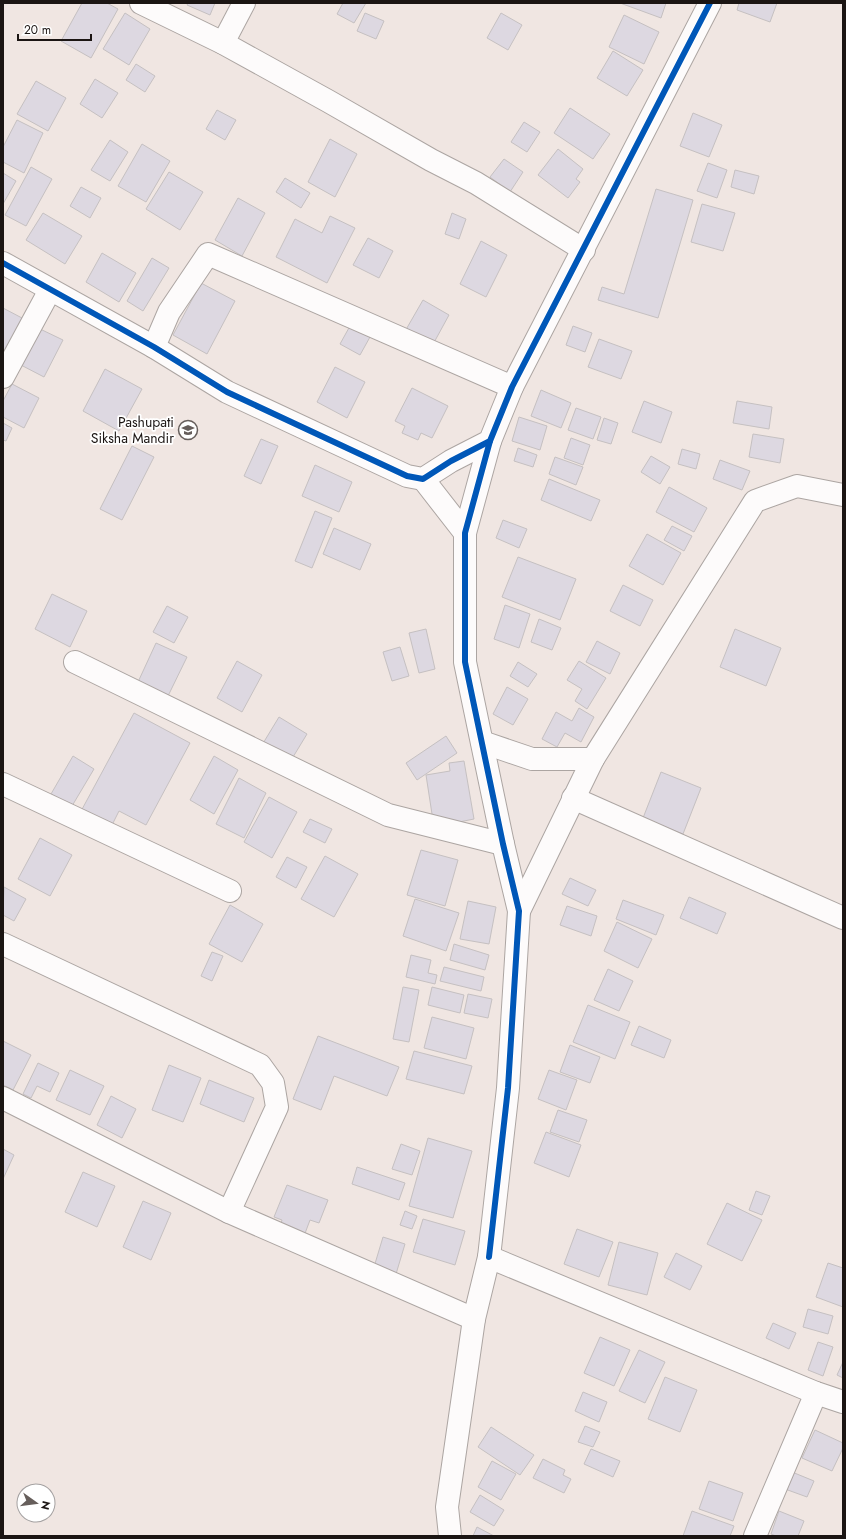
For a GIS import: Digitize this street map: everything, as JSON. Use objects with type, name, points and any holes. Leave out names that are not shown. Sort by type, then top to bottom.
[{"type":"street","points":[[141,3],[223,43],[431,160],[476,183],[584,250]]},
{"type":"street","points":[[223,43],[244,3]]},
{"type":"street","points":[[450,1536],[447,1507],[474,1319],[489,1257],[508,1088],[519,911],[503,844],[465,662],[465,534],[490,441],[512,387],[584,250],[710,3]]},
{"type":"street","points":[[154,347],[169,312],[208,254],[512,387]]},
{"type":"street","points":[[3,262],[50,290],[154,347],[227,392],[407,476],[423,479],[465,534]]},
{"type":"street","points":[[3,377],[50,290]]},
{"type":"street","points":[[423,479],[450,461],[490,441]]},
{"type":"street","points":[[519,911],[593,759],[755,501],[797,486],[843,495]]},
{"type":"street","points":[[75,662],[388,815],[503,844]]},
{"type":"street","points":[[482,742],[532,758],[593,759]]},
{"type":"street","points":[[3,784],[230,891]]},
{"type":"street","points":[[574,798],[843,918]]},
{"type":"street","points":[[3,944],[260,1065],[273,1084],[276,1107],[229,1212]]},
{"type":"street","points":[[3,1098],[229,1212],[474,1319]]},
{"type":"street","points":[[489,1257],[816,1393],[843,1402]]},
{"type":"street","points":[[755,1536],[816,1393]]},
{"type":"building","points":[[82,3],[107,3],[118,9],[91,58],[61,41]]},
{"type":"building","points":[[188,3],[215,3],[210,15],[187,5]]},
{"type":"building","points":[[343,3],[366,3],[354,23],[337,14]]},
{"type":"building","points":[[620,3],[666,3],[661,18]]},
{"type":"building","points":[[739,3],[777,3],[770,22],[737,10]]},
{"type":"building","points":[[125,13],[150,29],[129,65],[103,49]]},
{"type":"building","points":[[365,13],[384,21],[376,39],[357,31]]},
{"type":"building","points":[[501,13],[522,25],[508,50],[487,38]]},
{"type":"building","points":[[624,15],[659,32],[644,64],[609,47]]},
{"type":"building","points":[[613,51],[643,70],[627,96],[597,78]]},
{"type":"building","points":[[136,64],[155,76],[145,92],[126,80]]},
{"type":"building","points":[[95,79],[118,93],[102,118],[80,104]]},
{"type":"building","points":[[36,81],[66,98],[48,131],[17,114]]},
{"type":"building","points":[[570,108],[610,134],[593,159],[554,133]]},
{"type":"building","points":[[217,110],[236,120],[225,140],[206,129]]},
{"type":"building","points":[[693,113],[722,125],[709,157],[680,146]]},
{"type":"building","points":[[17,120],[43,133],[24,173],[3,162],[3,147]]},
{"type":"building","points":[[524,122],[540,132],[527,152],[511,142]]},
{"type":"building","points":[[330,139],[357,154],[335,197],[308,182]]},
{"type":"building","points":[[110,140],[128,152],[110,181],[91,170]]},
{"type":"building","points":[[142,144],[170,161],[146,202],[118,186]]},
{"type":"building","points":[[558,149],[583,169],[576,179],[580,182],[568,198],[538,175]]},
{"type":"building","points":[[504,159],[523,172],[510,192],[490,177]]},
{"type":"building","points":[[708,163],[727,170],[717,198],[697,191]]},
{"type":"building","points":[[31,167],[52,179],[26,226],[5,215]]},
{"type":"building","points":[[735,170],[759,176],[754,194],[731,187]]},
{"type":"building","points":[[169,172],[203,192],[180,230],[146,209]]},
{"type":"building","points":[[3,173],[16,181],[3,204]]},
{"type":"building","points":[[285,178],[310,193],[301,208],[276,192]]},
{"type":"building","points":[[81,187],[101,198],[90,218],[70,206]]},
{"type":"building","points":[[656,189],[693,200],[658,318],[598,300],[602,287],[624,294]]},
{"type":"building","points":[[238,198],[265,213],[242,256],[215,240]]},
{"type":"building","points":[[702,204],[735,213],[723,251],[691,242]]},
{"type":"building","points":[[43,213],[82,236],[65,264],[26,240]]},
{"type":"building","points":[[452,213],[466,219],[459,239],[445,234]]},
{"type":"building","points":[[330,216],[355,228],[327,283],[276,257],[295,219],[322,233]]},
{"type":"building","points":[[368,238],[393,251],[379,278],[353,265]]},
{"type":"building","points":[[481,241],[507,255],[486,297],[460,284]]},
{"type":"building","points":[[102,253],[136,273],[119,302],[86,282]]},
{"type":"building","points":[[152,258],[169,268],[143,311],[127,301]]},
{"type":"building","points":[[201,283],[235,301],[207,354],[173,335]]},
{"type":"building","points":[[423,300],[449,315],[431,348],[404,333]]},
{"type":"building","points":[[3,308],[22,318],[6,351],[3,349]]},
{"type":"building","points":[[350,326],[370,337],[360,355],[340,344]]},
{"type":"building","points":[[573,326],[592,333],[585,352],[566,345]]},
{"type":"building","points":[[38,328],[63,340],[44,377],[19,364]]},
{"type":"building","points":[[599,339],[632,351],[621,379],[588,367]]},
{"type":"building","points":[[335,367],[365,382],[347,418],[317,402]]},
{"type":"building","points":[[105,369],[142,389],[119,431],[83,411]]},
{"type":"building","points":[[12,384],[39,398],[24,428],[3,417],[3,401]]},
{"type":"building","points":[[412,388],[448,406],[432,438],[421,433],[418,440],[402,433],[405,426],[395,421]]},
{"type":"building","points":[[541,390],[571,403],[561,428],[531,416]]},
{"type":"building","points":[[644,401],[672,412],[661,443],[632,432]]},
{"type":"building","points":[[737,401],[772,407],[769,429],[733,423]]},
{"type":"building","points":[[576,408],[601,417],[593,439],[568,430]]},
{"type":"building","points":[[519,417],[547,426],[540,450],[512,441]]},
{"type":"building","points":[[604,418],[618,423],[611,444],[597,440]]},
{"type":"building","points":[[3,423],[12,428],[6,441],[3,440]]},
{"type":"building","points":[[753,434],[784,439],[780,463],[749,457]]},
{"type":"building","points":[[571,438],[590,445],[583,465],[564,458]]},
{"type":"building","points":[[261,439],[278,446],[261,484],[244,476]]},
{"type":"building","points":[[132,446],[154,457],[122,520],[100,509]]},
{"type":"building","points":[[518,448],[537,455],[533,467],[514,461]]},
{"type":"building","points":[[682,449],[700,454],[696,469],[678,464]]},
{"type":"building","points":[[651,456],[670,467],[660,484],[641,472]]},
{"type":"building","points":[[555,457],[583,467],[576,485],[549,474]]},
{"type":"building","points":[[720,460],[750,471],[742,490],[713,479]]},
{"type":"building","points":[[315,465],[352,482],[339,512],[302,496]]},
{"type":"building","points":[[549,479],[600,500],[591,521],[541,500]]},
{"type":"building","points":[[669,487],[707,508],[694,532],[656,512]]},
{"type":"building","points":[[315,511],[332,518],[312,568],[295,561]]},
{"type":"building","points":[[503,520],[527,529],[519,548],[496,538]]},
{"type":"building","points":[[672,526],[692,536],[684,551],[664,540]]},
{"type":"building","points":[[334,528],[371,544],[360,570],[323,554]]},
{"type":"building","points":[[647,534],[681,553],[663,585],[629,566]]},
{"type":"building","points":[[518,557],[576,579],[560,620],[502,597]]},
{"type":"building","points":[[623,585],[653,600],[640,626],[610,611]]},
{"type":"building","points":[[52,594],[87,611],[70,647],[35,629]]},
{"type":"building","points":[[505,605],[530,614],[519,648],[494,639]]},
{"type":"building","points":[[167,606],[188,617],[174,643],[153,632]]},
{"type":"building","points":[[539,619],[561,628],[552,650],[531,642]]},
{"type":"building","points":[[426,629],[435,669],[419,673],[409,633]]},
{"type":"building","points":[[735,629],[781,648],[766,686],[720,667]]},
{"type":"building","points":[[597,641],[620,653],[610,674],[586,662]]},
{"type":"building","points":[[156,643],[187,657],[168,696],[138,682]]},
{"type":"building","points":[[400,647],[409,676],[392,681],[383,652]]},
{"type":"building","points":[[237,661],[262,675],[242,712],[217,698]]},
{"type":"building","points":[[579,661],[606,678],[587,709],[575,701],[582,689],[567,680]]},
{"type":"building","points":[[518,662],[537,674],[528,687],[510,676]]},
{"type":"building","points":[[507,687],[528,699],[513,725],[493,714]]},
{"type":"building","points":[[579,708],[594,717],[581,742],[565,733],[557,747],[542,739],[556,712],[572,721]]},
{"type":"building","points":[[134,713],[190,743],[146,825],[119,811],[110,829],[80,813]]},
{"type":"building","points":[[279,717],[307,734],[290,762],[262,745]]},
{"type":"building","points":[[446,736],[457,753],[417,780],[406,763]]},
{"type":"building","points":[[73,756],[94,769],[72,806],[51,794]]},
{"type":"building","points":[[214,756],[238,770],[214,814],[190,800]]},
{"type":"building","points":[[464,761],[474,819],[434,827],[426,775],[450,771],[449,763]]},
{"type":"building","points":[[661,772],[701,788],[683,834],[643,818]]},
{"type":"building","points":[[239,778],[266,793],[244,838],[216,824]]},
{"type":"building","points":[[269,797],[297,812],[272,858],[244,842]]},
{"type":"building","points":[[310,819],[332,829],[325,843],[303,832]]},
{"type":"building","points":[[40,838],[72,855],[50,896],[18,879]]},
{"type":"building","points":[[421,850],[458,860],[445,906],[407,895]]},
{"type":"building","points":[[325,856],[358,874],[334,917],[301,899]]},
{"type":"building","points":[[287,857],[307,867],[296,888],[276,877]]},
{"type":"building","points":[[570,878],[596,890],[588,906],[562,894]]},
{"type":"building","points":[[4,887],[26,899],[14,921],[3,915]]},
{"type":"building","points":[[689,897],[726,913],[717,934],[680,918]]},
{"type":"building","points":[[415,899],[459,913],[446,951],[403,936]]},
{"type":"building","points":[[623,900],[664,915],[656,935],[616,919]]},
{"type":"building","points":[[468,901],[496,907],[489,944],[460,939]]},
{"type":"building","points":[[230,905],[263,924],[242,962],[209,944]]},
{"type":"building","points":[[567,906],[597,916],[591,936],[560,925]]},
{"type":"building","points":[[617,922],[652,939],[638,968],[604,951]]},
{"type":"building","points":[[454,944],[489,955],[485,970],[450,960]]},
{"type":"building","points":[[212,952],[223,956],[212,981],[201,976]]},
{"type":"building","points":[[411,955],[431,960],[428,973],[437,975],[435,984],[406,977]]},
{"type":"building","points":[[444,967],[484,977],[481,991],[440,981]]},
{"type":"building","points":[[608,969],[633,981],[619,1011],[594,1000]]},
{"type":"building","points":[[403,987],[419,990],[409,1042],[393,1039]]},
{"type":"building","points":[[432,987],[464,995],[460,1013],[428,1005]]},
{"type":"building","points":[[468,994],[492,999],[488,1018],[464,1013]]},
{"type":"building","points":[[588,1005],[630,1022],[615,1059],[573,1042]]},
{"type":"building","points":[[432,1017],[474,1028],[466,1059],[424,1048]]},
{"type":"building","points":[[639,1026],[671,1040],[664,1058],[631,1045]]},
{"type":"building","points":[[318,1036],[399,1067],[387,1096],[334,1076],[321,1110],[293,1099]]},
{"type":"building","points":[[3,1041],[31,1055],[13,1090],[3,1085]]},
{"type":"building","points":[[570,1045],[600,1057],[590,1083],[560,1072]]},
{"type":"building","points":[[414,1051],[472,1066],[464,1094],[406,1079]]},
{"type":"building","points":[[38,1063],[59,1073],[50,1092],[37,1086],[31,1098],[23,1094]]},
{"type":"building","points":[[169,1065],[201,1078],[183,1122],[152,1110]]},
{"type":"building","points":[[70,1070],[104,1086],[90,1115],[56,1100]]},
{"type":"building","points":[[549,1070],[577,1080],[566,1110],[538,1099]]},
{"type":"building","points":[[209,1080],[254,1098],[244,1122],[200,1104]]},
{"type":"building","points":[[111,1096],[136,1109],[122,1138],[97,1125]]},
{"type":"building","points":[[558,1110],[587,1120],[579,1142],[550,1132]]},
{"type":"building","points":[[546,1132],[581,1145],[569,1177],[534,1163]]},
{"type":"building","points":[[428,1138],[472,1151],[453,1218],[409,1206]]},
{"type":"building","points":[[401,1144],[420,1151],[412,1175],[392,1169]]},
{"type":"building","points":[[3,1149],[14,1155],[3,1179]]},
{"type":"building","points":[[357,1167],[405,1183],[399,1200],[352,1184]]},
{"type":"building","points":[[83,1172],[115,1186],[97,1227],[65,1212]]},
{"type":"building","points":[[287,1185],[328,1200],[319,1223],[310,1220],[304,1236],[280,1227],[282,1220],[274,1217]]},
{"type":"building","points":[[756,1191],[770,1196],[762,1215],[749,1210]]},
{"type":"building","points":[[143,1201],[171,1213],[151,1260],[123,1247]]},
{"type":"building","points":[[727,1203],[762,1220],[742,1261],[707,1244]]},
{"type":"building","points":[[405,1211],[417,1216],[412,1229],[400,1225]]},
{"type":"building","points":[[423,1219],[465,1231],[455,1265],[413,1252]]},
{"type":"building","points":[[577,1229],[613,1242],[599,1277],[564,1264]]},
{"type":"building","points":[[383,1237],[405,1244],[396,1274],[374,1267]]},
{"type":"building","points":[[619,1242],[658,1253],[647,1295],[608,1285]]},
{"type":"building","points":[[676,1253],[702,1266],[690,1290],[664,1277]]},
{"type":"building","points":[[828,1263],[843,1268],[843,1307],[816,1297]]},
{"type":"building","points":[[808,1309],[833,1316],[828,1334],[803,1327]]},
{"type":"building","points":[[773,1323],[796,1333],[789,1349],[766,1338]]},
{"type":"building","points":[[600,1337],[630,1350],[614,1386],[584,1373]]},
{"type":"building","points":[[818,1342],[833,1347],[823,1376],[808,1370]]},
{"type":"building","points":[[639,1350],[665,1362],[645,1403],[619,1391]]},
{"type":"building","points":[[843,1362],[843,1378],[837,1375]]},
{"type":"building","points":[[665,1377],[697,1390],[680,1432],[648,1419]]},
{"type":"building","points":[[583,1392],[607,1402],[599,1422],[575,1411]]},
{"type":"building","points":[[585,1426],[600,1432],[593,1447],[578,1442]]},
{"type":"building","points":[[491,1427],[534,1455],[520,1475],[478,1447]]},
{"type":"building","points":[[815,1430],[843,1443],[843,1448],[832,1471],[802,1458]]},
{"type":"building","points":[[591,1449],[620,1461],[613,1477],[584,1464]]},
{"type":"building","points":[[543,1459],[565,1470],[563,1475],[571,1479],[564,1493],[533,1478]]},
{"type":"building","points":[[492,1461],[516,1474],[501,1500],[478,1487]]},
{"type":"building","points":[[792,1472],[814,1481],[807,1497],[785,1489]]},
{"type":"building","points":[[709,1481],[743,1493],[733,1521],[699,1509]]},
{"type":"building","points":[[480,1495],[504,1510],[494,1526],[470,1512]]},
{"type":"building","points":[[692,1511],[734,1526],[730,1536],[683,1536]]},
{"type":"building","points":[[779,1511],[804,1521],[798,1536],[776,1536],[771,1534]]},
{"type":"building","points":[[477,1527],[494,1536],[473,1536]]},
{"type":"cycle path","points":[[3,263],[154,347],[227,392],[407,476],[423,479],[451,461],[490,441],[512,387],[710,3]]},
{"type":"cycle path","points":[[489,1257],[508,1088],[519,911],[503,844],[465,662],[465,533],[490,441]]},
{"type":"place","name":"Pashupati Siksha Mandir","points":[[188,430]]}]
